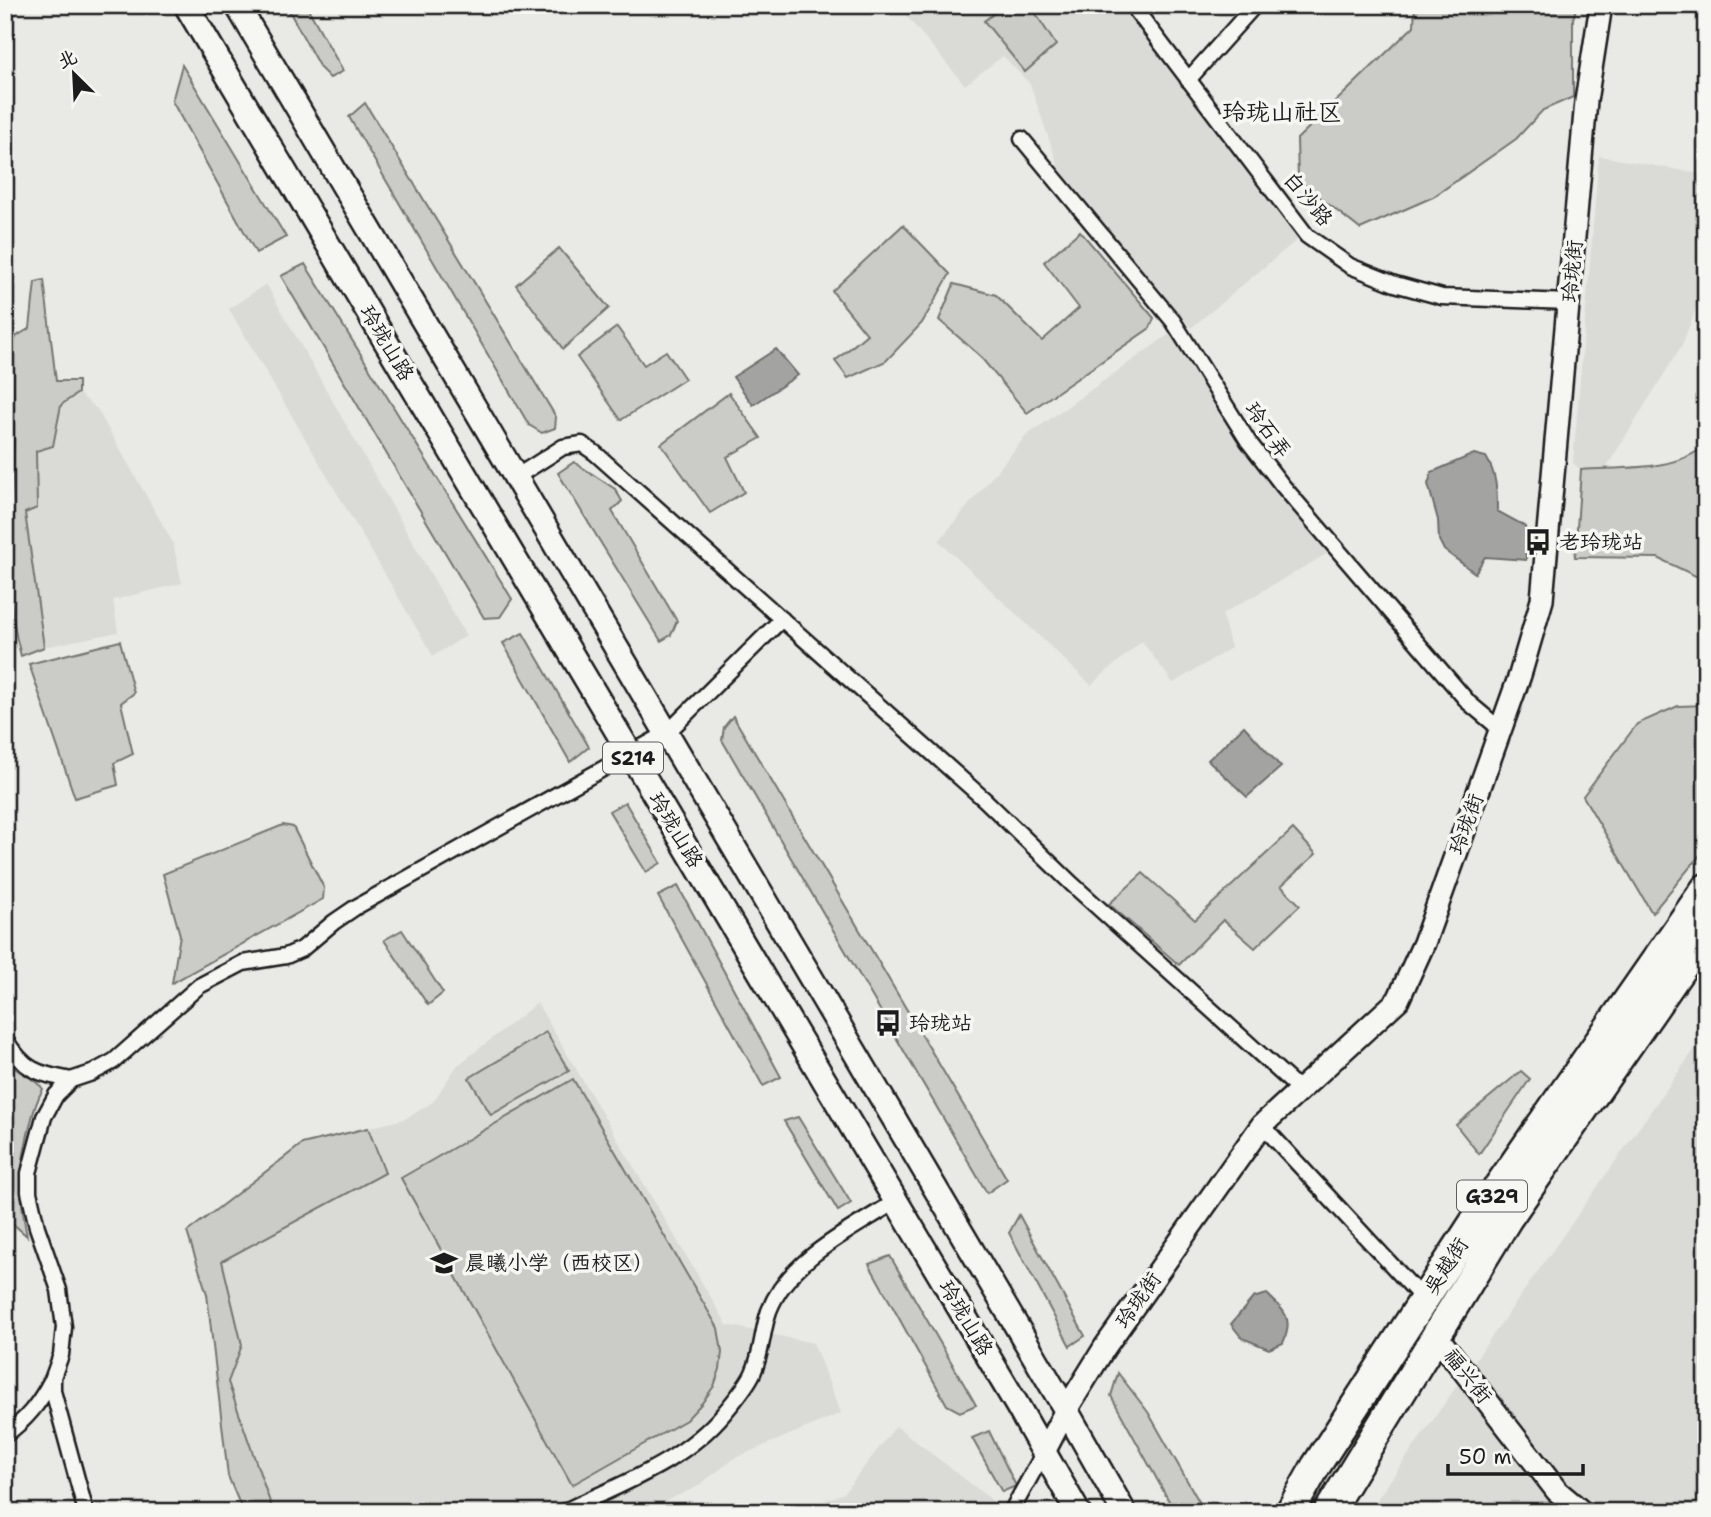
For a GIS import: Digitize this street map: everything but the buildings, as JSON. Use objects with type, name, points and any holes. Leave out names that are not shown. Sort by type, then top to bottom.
[{"type":"highway","name":"吴越街","points":[[1290,1512],[1316,1466],[1482,1210],[1706,888]]},
{"type":"highway","name":"吴越街","points":[[1328,1512],[1508,1218],[1706,933]]},
{"type":"main road","name":"玲珑山路","points":[[187,5],[1078,1512]]},
{"type":"main road","name":"玲珑山路","points":[[237,5],[1124,1512]]},
{"type":"street","name":"白沙路","points":[[1132,5],[1307,236],[1350,265],[1395,284],[1442,297],[1570,302]]},
{"type":"street","points":[[1188,80],[1255,5]]},
{"type":"street","name":"玲珑街","points":[[1012,1512],[1066,1410],[1105,1347],[1262,1125],[1398,1000],[1420,954],[1500,729],[1542,600],[1586,101],[1601,5]]},
{"type":"street","name":"玲石弄","points":[[1021,139],[1172,321],[1248,441],[1282,485],[1469,703],[1500,729]]},
{"type":"street","points":[[516,477],[564,447],[582,444],[594,453],[985,800],[1072,884],[1300,1090]]},
{"type":"street","points":[[86,1512],[52,1391],[61,1355],[64,1327],[59,1290],[37,1227],[29,1192],[29,1173],[44,1117],[56,1095],[71,1080],[114,1061],[199,986],[243,964],[286,956],[302,949],[356,907],[667,733],[782,619]]},
{"type":"street","points":[[5,1039],[25,1066],[46,1075],[71,1080]]},
{"type":"street","points":[[1262,1125],[1424,1300]]},
{"type":"street","points":[[563,1512],[666,1464],[696,1440],[724,1413],[753,1374],[770,1310],[789,1277],[821,1250],[896,1201]]},
{"type":"street","name":"福兴街","points":[[1436,1335],[1557,1491],[1582,1512]]},
{"type":"street","points":[[5,1435],[39,1404],[54,1377]]},
{"type":"shaded area","points":[[286,5],[306,5],[343,71],[330,78],[320,68]]},
{"type":"shaded area","points":[[897,5],[1120,5],[1298,239],[1191,328],[1059,168],[1030,84],[1003,56],[965,85]]},
{"type":"shaded area","points":[[1005,5],[1030,5],[1056,45],[1025,72],[984,21]]},
{"type":"shaded area","points":[[1415,5],[1577,5],[1573,19],[1573,97],[1543,110],[1516,139],[1433,197],[1360,229],[1298,180],[1297,139],[1414,26]]},
{"type":"shaded area","points":[[182,65],[286,237],[256,253],[172,101]]},
{"type":"shaded area","points":[[365,103],[556,417],[555,428],[542,433],[529,425],[349,117]]},
{"type":"shaded area","points":[[1599,156],[1706,175],[1706,282],[1682,345],[1606,468],[1581,470],[1573,463]]},
{"type":"shaded area","points":[[903,225],[950,274],[922,323],[886,361],[848,378],[835,361],[867,334],[832,291]]},
{"type":"shaded area","points":[[1080,231],[1154,318],[1150,328],[1027,413],[979,355],[939,320],[954,284],[996,295],[1042,341],[1079,308],[1044,262]]},
{"type":"shaded area","points":[[559,248],[609,308],[563,349],[516,285]]},
{"type":"shaded area","points":[[305,264],[512,599],[500,617],[484,618],[281,276]]},
{"type":"shaded area","points":[[44,280],[56,381],[78,381],[78,393],[61,405],[53,446],[36,451],[37,508],[25,513],[44,647],[21,656],[9,571],[14,426],[10,346],[17,336],[30,328],[35,282]]},
{"type":"shaded area","points":[[266,284],[466,636],[433,656],[229,309]]},
{"type":"shaded area","points":[[617,327],[644,365],[666,351],[685,379],[621,420],[577,357]]},
{"type":"shaded area","points":[[1171,333],[1251,459],[1330,552],[1222,614],[1231,648],[1173,683],[1142,641],[1091,685],[939,541],[1026,436]]},
{"type":"shaded area","points":[[776,349],[798,375],[753,405],[733,377]]},
{"type":"shaded area","points":[[78,393],[97,409],[173,543],[182,583],[113,600],[118,632],[44,647],[25,513],[37,508],[36,450],[53,446],[61,405]]},
{"type":"shaded area","points":[[729,393],[761,438],[727,457],[744,492],[710,513],[661,444]]},
{"type":"shaded area","points":[[1706,445],[1706,581],[1658,558],[1575,557],[1581,470],[1663,464],[1693,454]]},
{"type":"shaded area","points":[[1474,454],[1486,457],[1492,470],[1497,511],[1525,526],[1526,560],[1485,557],[1475,573],[1444,550],[1439,540],[1438,520],[1428,484],[1432,472]]},
{"type":"shaded area","points":[[574,462],[615,489],[622,501],[612,511],[677,621],[671,635],[661,641],[558,473]]},
{"type":"shaded area","points":[[523,633],[589,747],[570,762],[503,643]]},
{"type":"shaded area","points":[[120,641],[134,693],[121,703],[133,754],[114,763],[118,785],[75,798],[29,664]]},
{"type":"shaded area","points":[[1706,705],[1706,848],[1652,913],[1583,796],[1637,724],[1678,706]]},
{"type":"shaded area","points":[[733,716],[1007,1179],[987,1193],[722,740],[724,727]]},
{"type":"shaded area","points":[[1244,726],[1281,767],[1247,797],[1208,760]]},
{"type":"shaded area","points":[[625,802],[661,863],[646,872],[609,811]]},
{"type":"shaded area","points":[[283,825],[293,827],[324,888],[323,899],[172,983],[180,935],[163,874]]},
{"type":"shaded area","points":[[1293,829],[1316,854],[1281,886],[1300,905],[1255,948],[1223,920],[1179,965],[1109,904],[1143,873],[1195,920]]},
{"type":"shaded area","points":[[678,886],[781,1077],[763,1086],[658,896]]},
{"type":"shaded area","points":[[402,930],[443,993],[428,1005],[384,940]]},
{"type":"shaded area","name":"晨曦小学（西校区）","points":[[537,1003],[727,1325],[813,1343],[841,1413],[735,1458],[695,1488],[640,1512],[243,1512],[228,1476],[207,1294],[187,1232],[302,1144],[405,1119],[433,1102],[457,1066]]},
{"type":"shaded area","points":[[546,1032],[569,1071],[491,1115],[469,1078]]},
{"type":"shaded area","points":[[1706,1033],[1706,1512],[1368,1512]]},
{"type":"shaded area","points":[[5,1057],[43,1089],[32,1116],[22,1168],[21,1193],[27,1236],[5,1217]]},
{"type":"shaded area","points":[[1521,1071],[1530,1079],[1479,1154],[1456,1125]]},
{"type":"shaded area","points":[[573,1079],[718,1328],[722,1352],[714,1386],[686,1420],[572,1485],[401,1178]]},
{"type":"shaded area","points":[[798,1117],[851,1203],[838,1211],[784,1121]]},
{"type":"shaded area","points":[[368,1128],[385,1173],[222,1261],[242,1345],[228,1382],[272,1508],[262,1512],[243,1512],[228,1476],[207,1294],[187,1232],[302,1144]]},
{"type":"shaded area","points":[[1019,1215],[1085,1336],[1070,1346],[1009,1233]]},
{"type":"shaded area","points":[[890,1256],[976,1405],[960,1412],[947,1405],[869,1264]]},
{"type":"shaded area","points":[[1267,1294],[1283,1311],[1288,1321],[1283,1343],[1269,1349],[1242,1338],[1231,1324],[1253,1298]]},
{"type":"shaded area","points":[[1118,1373],[1148,1412],[1205,1512],[1175,1512],[1111,1396]]},
{"type":"shaded area","points":[[896,1426],[1002,1508],[1000,1512],[796,1512],[844,1493]]},
{"type":"shaded area","points":[[989,1431],[1016,1486],[1002,1492],[972,1438]]},
{"type":"place","name":"老玲珑站","points":[[1538,542]]},
{"type":"place","name":"玲珑站","points":[[888,1023]]},
{"type":"place","name":"晨曦小学（西校区）","points":[[444,1263]]},
{"type":"district","name":"玲珑山社区","points":[[1282,112]]}]
